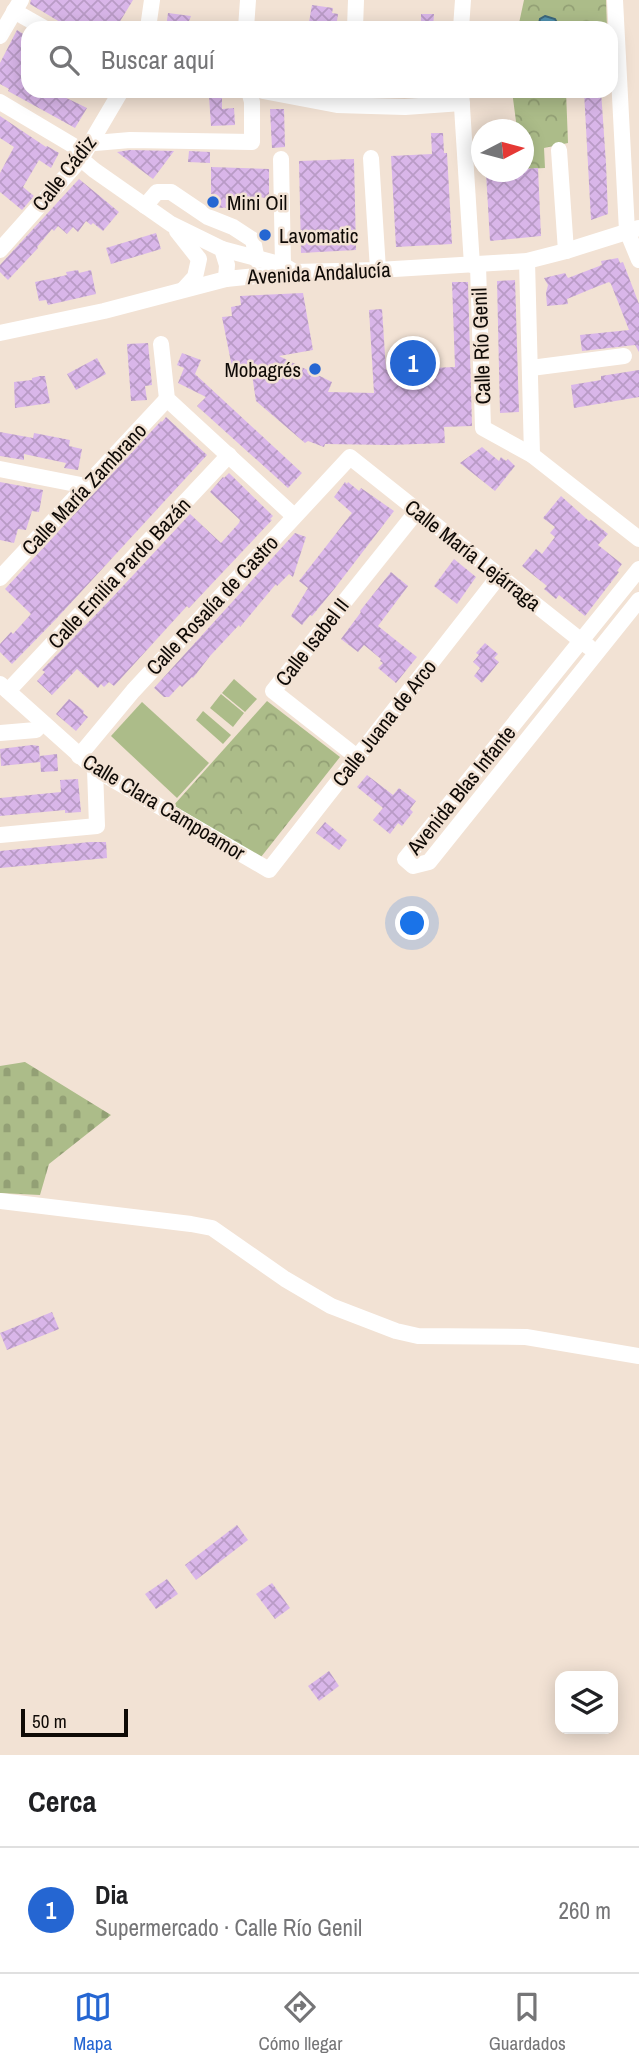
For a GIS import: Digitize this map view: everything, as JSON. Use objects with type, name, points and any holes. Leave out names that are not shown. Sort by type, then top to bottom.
[{"type":"street","points":[[149,21],[152,0]]},
{"type":"street","points":[[246,21],[248,0]]},
{"type":"street","points":[[355,21],[356,0]]},
{"type":"street","points":[[462,21],[463,0]]},
{"type":"street","points":[[615,0],[617,21]]},
{"type":"street","points":[[0,36],[18,5],[36,21]]},
{"type":"street","points":[[618,38],[633,229],[639,260]]},
{"type":"street","name":"Calle Cádiz","points":[[0,250],[88,148],[117,98]]},
{"type":"street","points":[[88,148],[130,140],[252,142],[251,98]]},
{"type":"street","points":[[300,98],[337,105],[356,98],[405,107],[456,98]]},
{"type":"street","name":"Calle Río Genil","points":[[462,98],[475,265],[483,428],[532,455]]},
{"type":"street","points":[[0,102],[88,148],[112,183],[171,224],[216,246],[289,269],[281,159]]},
{"type":"street","points":[[559,150],[566,251]]},
{"type":"street","points":[[371,158],[378,270]]},
{"type":"street","points":[[145,206],[157,192],[171,192],[208,217],[253,240],[257,260]]},
{"type":"street","points":[[171,224],[220,281],[227,265],[216,246],[222,222]]},
{"type":"street","name":"Avenida Andalucía","points":[[0,333],[104,311],[220,281],[289,269],[378,270],[527,261],[633,229]]},
{"type":"street","points":[[184,289],[195,277],[199,259]]},
{"type":"street","points":[[527,261],[532,455],[639,539]]},
{"type":"street","points":[[161,344],[167,399],[294,516]]},
{"type":"street","points":[[531,368],[624,356]]},
{"type":"street","name":"Calle María Zambrano","points":[[0,578],[167,399]]},
{"type":"street","name":"Calle Emilia Pardo Bazán","points":[[4,688],[229,455]]},
{"type":"street","name":"Calle Rosalía de Castro","points":[[79,757],[133,691],[350,457]]},
{"type":"street","name":"Calle María Lejárraga","points":[[350,457],[596,653]]},
{"type":"street","points":[[0,469],[86,486]]},
{"type":"street","name":"Calle Isabel II","points":[[357,757],[273,691],[417,511]]},
{"type":"street","name":"Avenida Blas Infante","points":[[639,569],[405,859],[413,866],[429,862],[639,600]]},
{"type":"street","name":"Calle Juana de Arco","points":[[269,870],[499,576]]},
{"type":"street","name":"Calle Clara Campoamor","points":[[4,688],[95,769],[269,870]]},
{"type":"street","points":[[0,733],[36,730],[42,722]]},
{"type":"street","points":[[0,835],[97,826],[95,769]]},
{"type":"street","points":[[0,1201],[212,1228],[285,1279],[331,1306],[396,1331],[418,1336],[526,1337],[639,1356]]},
{"type":"green space","points":[[524,0],[606,0],[607,21],[520,21]]},
{"type":"green space","points":[[513,98],[566,98],[568,143],[544,148],[545,168],[534,169],[534,119],[516,119]]},
{"type":"green space","points":[[234,679],[257,699],[245,712],[222,693]]},
{"type":"green space","points":[[221,694],[244,713],[233,727],[210,708]]},
{"type":"green space","points":[[267,701],[340,757],[261,857],[173,806]]},
{"type":"green space","points":[[142,702],[209,763],[177,798],[111,736]]},
{"type":"green space","points":[[203,711],[231,735],[223,744],[196,720]]},
{"type":"green space","points":[[25,1062],[111,1115],[49,1164],[40,1195],[0,1193],[0,1066]]},
{"type":"water","points":[[545,16],[556,21],[540,21]]},
{"type":"building","points":[[31,0],[133,0],[120,21],[58,21],[30,4]]},
{"type":"building","points":[[312,5],[333,8],[332,13],[338,14],[337,21],[309,21]]},
{"type":"building","points":[[168,13],[191,16],[189,21],[167,21]]},
{"type":"building","points":[[421,14],[434,14],[434,21],[421,21]]},
{"type":"building","points":[[17,30],[21,33],[21,98],[66,98],[87,108],[75,128],[8,91],[9,89],[0,84],[0,63]]},
{"type":"building","points":[[209,98],[222,98],[222,109],[234,108],[235,125],[211,126]]},
{"type":"building","points":[[584,98],[601,98],[608,214],[591,220]]},
{"type":"building","points":[[270,109],[284,109],[285,147],[272,148]]},
{"type":"building","points":[[0,116],[59,153],[51,168],[39,160],[23,187],[34,196],[22,210],[0,192],[0,173],[14,147],[0,138]]},
{"type":"building","points":[[431,133],[443,133],[444,153],[447,153],[452,244],[396,247],[391,156],[432,154]]},
{"type":"building","points":[[174,151],[153,179],[117,152]]},
{"type":"building","points":[[189,151],[210,152],[210,163],[188,162]]},
{"type":"building","points":[[354,159],[356,250],[301,253],[299,161]]},
{"type":"building","points":[[211,167],[269,169],[269,198],[254,197],[254,207],[213,208]]},
{"type":"building","points":[[534,168],[538,168],[541,236],[490,241],[487,182],[534,182]]},
{"type":"building","points":[[79,179],[119,212],[103,231],[86,221],[78,232],[73,227],[67,234],[58,226],[54,231],[52,229],[8,280],[0,272],[0,265]]},
{"type":"building","points":[[156,233],[161,249],[111,264],[106,248]]},
{"type":"building","points":[[618,258],[620,263],[623,262],[639,304],[639,352],[635,345],[582,351],[580,335],[629,330],[611,284],[609,282],[567,299],[568,304],[547,306],[548,285],[544,278],[565,273],[568,278],[602,265],[601,261]]},
{"type":"building","points":[[78,270],[79,273],[91,270],[96,294],[48,305],[46,300],[39,301],[35,282]]},
{"type":"building","points":[[515,280],[519,412],[500,413],[497,281]]},
{"type":"building","points":[[452,282],[468,282],[472,426],[444,427],[445,443],[325,444],[324,447],[308,441],[305,443],[256,401],[251,368],[233,372],[222,317],[232,316],[231,307],[241,305],[240,296],[303,293],[313,350],[279,356],[332,382],[328,392],[374,393],[369,310],[382,309],[386,370],[455,367]]},
{"type":"building","points":[[148,343],[152,385],[145,386],[147,400],[131,401],[127,344]]},
{"type":"building","points":[[182,353],[201,360],[195,374],[302,473],[288,488],[197,406],[206,397],[178,383],[184,368],[177,365]]},
{"type":"building","points":[[97,358],[106,374],[76,390],[67,374]]},
{"type":"building","points":[[639,370],[639,397],[574,408],[571,385],[601,380],[601,376]]},
{"type":"building","points":[[45,376],[50,403],[15,408],[14,382]]},
{"type":"building","points":[[166,417],[207,455],[12,664],[0,652],[0,644],[31,614],[5,589]]},
{"type":"building","points":[[0,432],[33,438],[34,433],[70,440],[69,446],[82,449],[78,470],[64,468],[66,463],[24,454],[24,460],[0,456]]},
{"type":"building","points":[[482,447],[499,461],[501,457],[506,461],[508,459],[515,466],[495,491],[460,463]]},
{"type":"building","points":[[229,473],[273,516],[270,519],[272,520],[189,608],[187,606],[114,686],[109,682],[98,688],[77,669],[52,695],[37,681],[45,672],[42,670],[190,514],[221,543],[239,523],[240,520],[210,492]]},
{"type":"building","points":[[0,482],[43,490],[39,512],[32,511],[26,530],[18,529],[14,543],[0,540]]},
{"type":"building","points":[[345,482],[359,491],[361,488],[394,511],[335,588],[302,625],[291,616],[308,588],[299,581],[352,513],[334,497]]},
{"type":"building","points":[[561,496],[608,534],[598,545],[622,564],[617,571],[619,572],[585,616],[559,595],[556,599],[544,589],[547,586],[522,566],[536,549],[542,554],[555,537],[550,533],[555,527],[543,518]]},
{"type":"building","points":[[295,533],[306,537],[293,577],[289,574],[277,586],[276,584],[193,678],[182,687],[180,685],[169,697],[164,697],[154,688]]},
{"type":"building","points":[[454,559],[476,577],[457,604],[434,586]]},
{"type":"building","points":[[391,572],[408,586],[378,626],[417,657],[396,683],[378,668],[383,663],[381,659],[364,645],[358,652],[341,639]]},
{"type":"building","points":[[485,643],[498,654],[494,658],[499,662],[482,683],[474,676],[480,668],[473,662],[479,655],[476,653]]},
{"type":"building","points":[[69,699],[88,717],[76,731],[56,714]]},
{"type":"building","points":[[39,746],[40,762],[1,766],[0,749]]},
{"type":"building","points":[[57,754],[58,771],[41,772],[40,756]]},
{"type":"building","points":[[367,775],[393,795],[399,788],[416,801],[410,809],[413,812],[402,826],[398,823],[390,834],[373,820],[383,808],[357,787]]},
{"type":"building","points":[[78,779],[81,812],[65,813],[65,810],[0,816],[0,798],[61,792],[60,780]]},
{"type":"building","points":[[325,822],[347,840],[339,850],[316,833]]},
{"type":"building","points":[[106,842],[107,858],[0,868],[0,851]]},
{"type":"building","points":[[52,1312],[59,1329],[7,1350],[0,1333]]},
{"type":"building","points":[[237,1525],[248,1540],[196,1580],[185,1565]]},
{"type":"building","points":[[167,1579],[178,1594],[156,1609],[145,1594]]},
{"type":"building","points":[[272,1583],[290,1608],[275,1619],[256,1594]]},
{"type":"building","points":[[329,1671],[339,1686],[319,1701],[308,1686]]},
{"type":"place","name":"Mini Oil","points":[[213,202]]},
{"type":"place","name":"Lavomatic","points":[[265,235]]},
{"type":"place","name":"Dia","points":[[413,363]]},
{"type":"place","name":"Mobagrés","points":[[315,369]]}]
